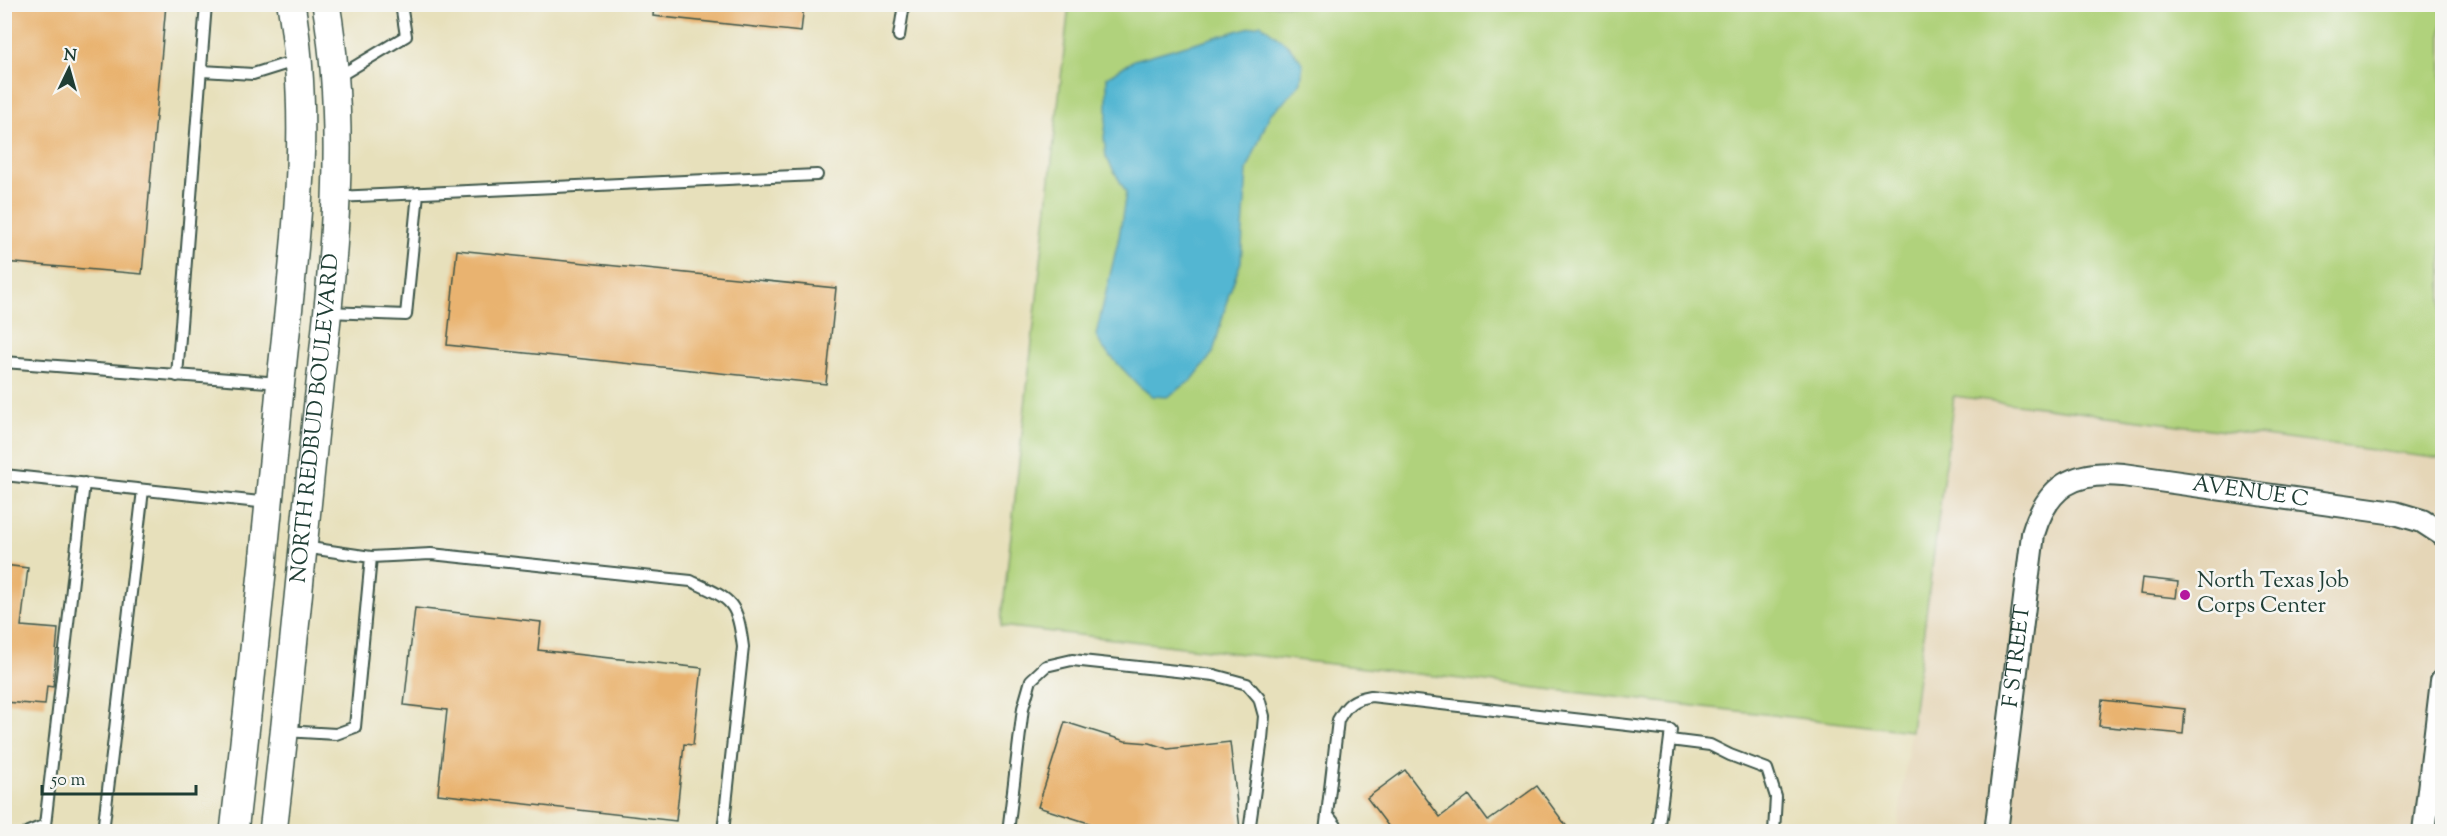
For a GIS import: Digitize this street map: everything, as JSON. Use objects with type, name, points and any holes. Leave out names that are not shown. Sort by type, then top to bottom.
[{"type":"street","name":"NORTH REDBUD BOULEVARD","points":[[234,831],[298,205],[300,149],[298,60],[291,4]]},
{"type":"street","name":"NORTH REDBUD BOULEVARD","points":[[273,831],[304,539],[336,197],[338,142],[334,68],[326,4]]},
{"type":"street","points":[[298,60],[334,68]]},
{"type":"street","name":"AVENUE C","points":[[2058,489],[2066,482],[2091,474],[2123,475],[2395,513],[2422,521],[2442,534]]},
{"type":"street","name":"F STREET","points":[[1996,831],[2033,534],[2042,510],[2058,489]]},
{"type":"street","points":[[268,515],[304,539]]},
{"type":"street","points":[[2424,831],[2442,681]]},
{"type":"lane","points":[[177,376],[206,4]]},
{"type":"lane","points":[[334,68],[406,36],[401,4]]},
{"type":"lane","points":[[899,36],[903,4]]},
{"type":"lane","points":[[202,70],[253,74],[298,60]]},
{"type":"lane","points":[[336,197],[817,175]]},
{"type":"lane","points":[[326,312],[406,315],[418,193]]},
{"type":"lane","points":[[4,362],[281,383]]},
{"type":"lane","points":[[4,475],[143,490],[268,515]]},
{"type":"lane","points":[[28,831],[49,828],[84,483]]},
{"type":"lane","points":[[104,831],[143,490]]},
{"type":"lane","points":[[304,539],[371,557],[431,554],[691,581],[726,597],[740,618],[743,647],[723,831]]},
{"type":"lane","points":[[284,731],[336,734],[355,726],[371,557]]},
{"type":"lane","points":[[1008,831],[1023,708],[1031,680],[1046,666],[1072,660],[1214,675],[1247,684],[1259,698],[1264,716],[1263,738],[1249,831]]},
{"type":"lane","points":[[1325,831],[1338,720],[1346,704],[1355,699],[1371,696],[1671,730],[1658,831]]},
{"type":"lane","points":[[1670,740],[1710,745],[1767,769],[1776,796],[1774,831]]},
{"type":"lane","points":[[1327,814],[1341,831]]},
{"type":"shaded area","name":"North Texas Job Corps Center","points":[[1954,396],[2442,459],[2442,831],[1897,832]]},
{"type":"green space","points":[[1069,5],[2442,5],[2442,459],[1954,396],[1911,731],[1001,626]]},
{"type":"water","points":[[1261,24],[1288,45],[1303,63],[1301,82],[1270,114],[1247,170],[1241,262],[1229,294],[1213,353],[1192,380],[1167,397],[1152,396],[1138,385],[1102,347],[1096,335],[1119,237],[1126,192],[1106,157],[1104,137],[1107,115],[1107,77],[1134,60]]},
{"type":"building","points":[[4,4],[166,4],[142,274],[4,262]]},
{"type":"building","points":[[654,4],[804,4],[801,32],[653,16]]},
{"type":"building","points":[[457,250],[836,288],[826,384],[447,345]]},
{"type":"building","points":[[4,565],[28,568],[21,626],[58,629],[53,687],[47,686],[45,705],[4,702]]},
{"type":"building","points":[[2142,578],[2178,582],[2176,598],[2140,594]]},
{"type":"building","points":[[415,608],[541,622],[538,650],[702,668],[693,745],[684,744],[676,821],[438,794],[447,710],[404,705]]},
{"type":"building","points":[[2102,700],[2185,709],[2183,734],[2099,726]]},
{"type":"building","points":[[1065,722],[1125,741],[1150,743],[1168,749],[1230,742],[1240,829],[1114,831],[1038,807]]},
{"type":"building","points":[[1405,770],[1440,817],[1469,795],[1488,821],[1537,786],[1570,831],[1392,831],[1367,798]]},
{"type":"place","name":"North Texas Job Corps Center","points":[[2185,595]]}]
